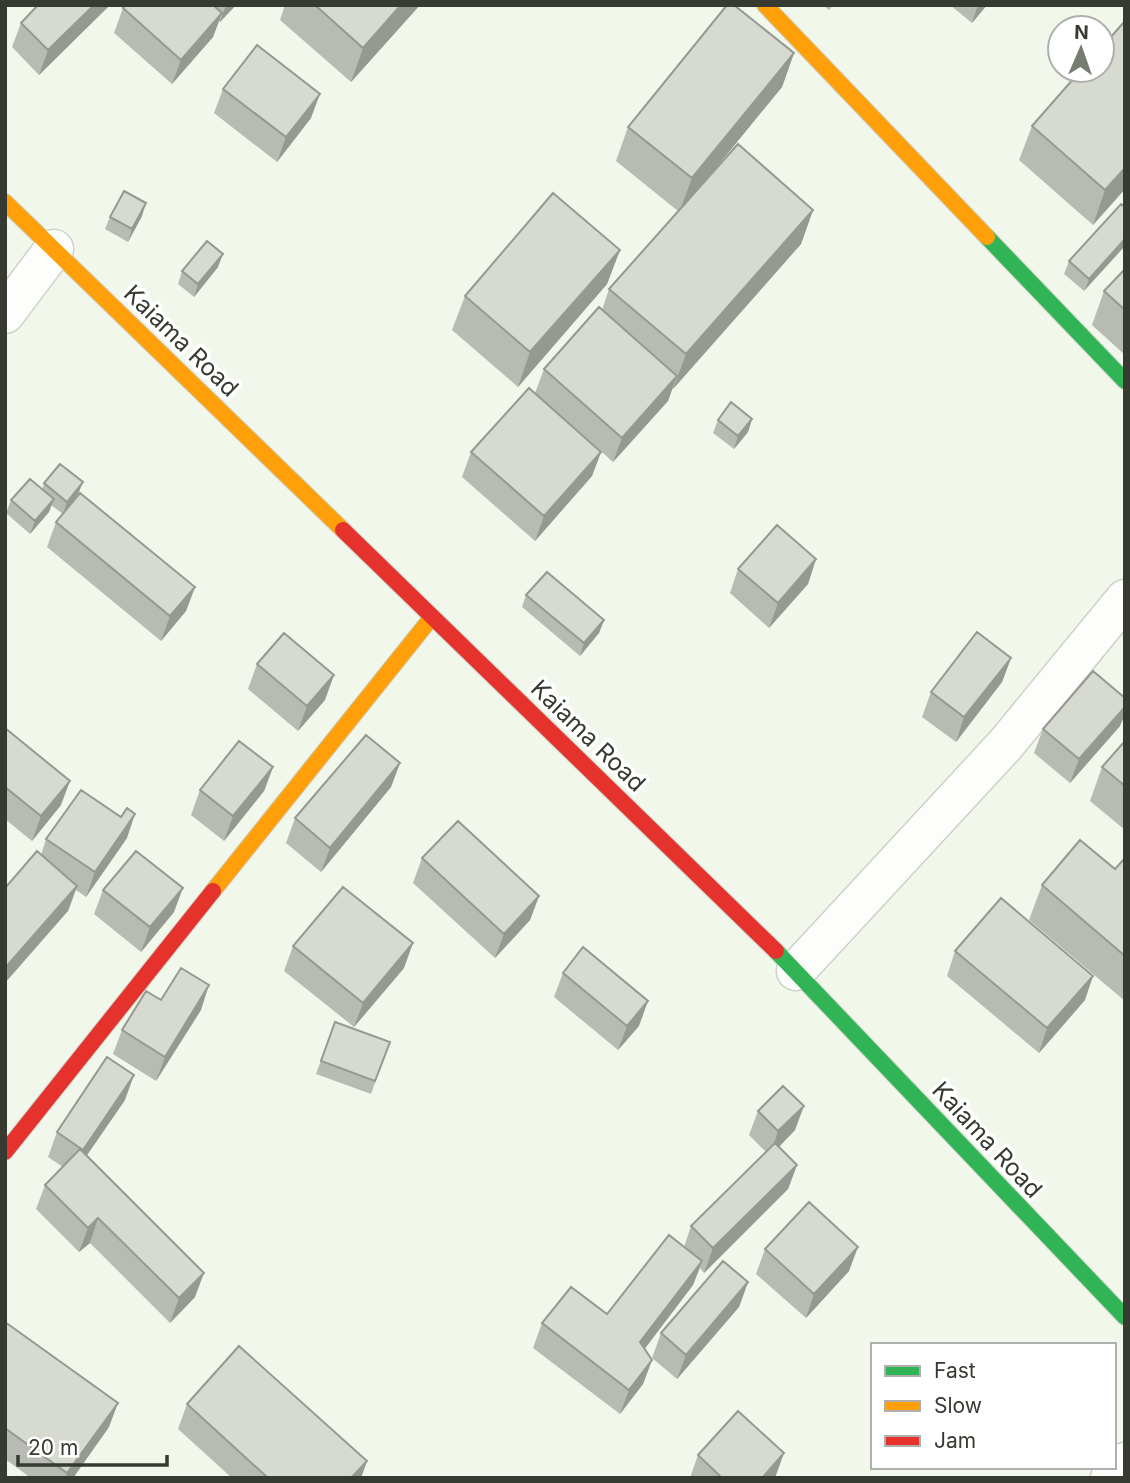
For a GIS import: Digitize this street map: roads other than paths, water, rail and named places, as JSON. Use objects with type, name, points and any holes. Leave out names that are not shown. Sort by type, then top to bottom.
[{"type":"main road","points":[[765,5],[1125,381]]},
{"type":"main road","name":"Kaiama Road","points":[[5,202],[796,971],[1125,1317]]},
{"type":"main road","points":[[5,1152],[432,617]]},
{"type":"street","points":[[5,314],[54,249]]},
{"type":"street","points":[[796,971],[1006,744],[1125,599]]},
{"type":"street","points":[[1110,1478],[1125,1462]]}]
